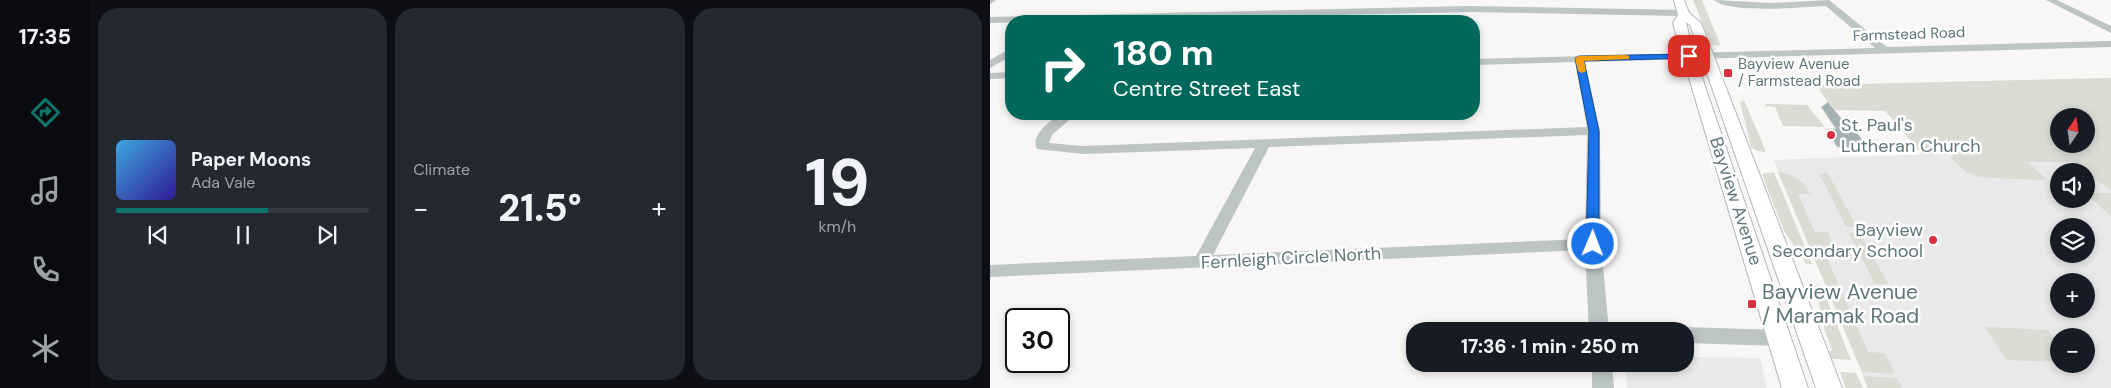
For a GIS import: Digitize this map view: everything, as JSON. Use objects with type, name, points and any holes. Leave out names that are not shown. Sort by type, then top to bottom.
[{"type":"main road","name":"Bayview Avenue","points":[[1679,0],[1684,14],[1695,24],[1708,56],[1829,388]]},
{"type":"main road","name":"Bayview Avenue","points":[[1684,14],[1679,23],[1795,388]]},
{"type":"street","points":[[1587,0],[1587,10]]},
{"type":"street","points":[[1718,0],[1724,3],[1744,5],[1826,2],[1883,49]]},
{"type":"street","points":[[2050,0],[2111,30]]},
{"type":"street","points":[[1394,15],[1503,8],[1684,14]]},
{"type":"street","points":[[990,20],[1005,20]]},
{"type":"street","name":"Farmstead Road","points":[[1480,62],[2111,44]]},
{"type":"street","points":[[990,65],[1005,55]]},
{"type":"street","points":[[1579,58],[1594,131],[1593,244],[1598,322]]},
{"type":"street","points":[[990,76],[1005,75]]},
{"type":"street","points":[[1063,120],[1044,135],[1041,141],[1042,146],[1084,150],[1594,131]]},
{"type":"street","points":[[1202,262],[1264,143]]},
{"type":"street","name":"Fernleigh Circle North","points":[[990,271],[1593,244]]},
{"type":"street","points":[[1694,335],[1780,338]]},
{"type":"street","points":[[1603,372],[1604,388]]},
{"type":"shaded area","points":[[1693,0],[1702,0],[1721,46],[1711,45]]},
{"type":"shaded area","name":"Bayview Secondary School","points":[[2111,78],[2111,388],[1868,388],[1774,160],[2020,151],[1948,82]]},
{"type":"shaded area","points":[[2111,78],[2111,191],[2095,179],[2095,163],[2028,162],[2047,180],[1976,176],[1966,172],[1950,157],[1954,157],[1951,154],[1923,155],[1885,111],[1833,110],[1816,85]]},
{"type":"shaded area","points":[[1744,100],[1765,152],[1757,151],[1750,146],[1740,102]]},
{"type":"shaded area","points":[[1766,104],[1807,105],[1825,127],[1783,126],[1775,107],[1765,106]]},
{"type":"shaded area","points":[[1774,172],[1812,264],[1806,264],[1784,231],[1762,174]]},
{"type":"shaded area","points":[[1778,172],[1797,178],[1810,194],[1798,194],[1815,232],[1828,232],[1838,254],[1825,254],[1868,352],[1885,353],[1895,374],[1862,372]]},
{"type":"shaded area","points":[[1827,172],[1857,227],[1846,227],[1821,177],[1818,176]]},
{"type":"shaded area","points":[[2095,193],[2111,193],[2111,217],[2095,202]]},
{"type":"shaded area","points":[[1849,233],[1860,233],[1888,284],[1875,284]]},
{"type":"shaded area","points":[[1815,285],[1821,285],[1851,360],[1832,359],[1829,351],[1832,350],[1825,332]]},
{"type":"shaded area","points":[[1985,327],[2048,330],[2050,333],[2050,362],[2007,360]]},
{"type":"shaded area","points":[[1694,357],[1760,358],[1767,388],[1627,388],[1626,372],[1694,372]]},
{"type":"shaded area","points":[[1840,372],[1856,373],[1863,388],[1846,388]]},
{"type":"shaded area","points":[[1863,376],[1897,378],[1902,388],[1868,388]]},
{"type":"building","name":"St. Paul's Lutheran Church","points":[[1828,102],[1846,124],[1850,124],[1854,128],[1868,148],[1837,147],[1827,129],[1836,129],[1821,107]]},
{"type":"slow traffic","points":[[1582,71],[1579,58],[1626,58]]},
{"type":"place","name":"Bayview Avenue / Farmstead Road","points":[[1728,73]]},
{"type":"place","name":"St. Paul's Lutheran Church","points":[[1831,135]]},
{"type":"place","name":"Bayview Secondary School","points":[[1933,240]]},
{"type":"place","name":"Bayview Avenue / Maramak Road","points":[[1752,304]]},
{"type":"route","points":[[1593,244],[1594,131],[1579,58],[1689,56]]}]
